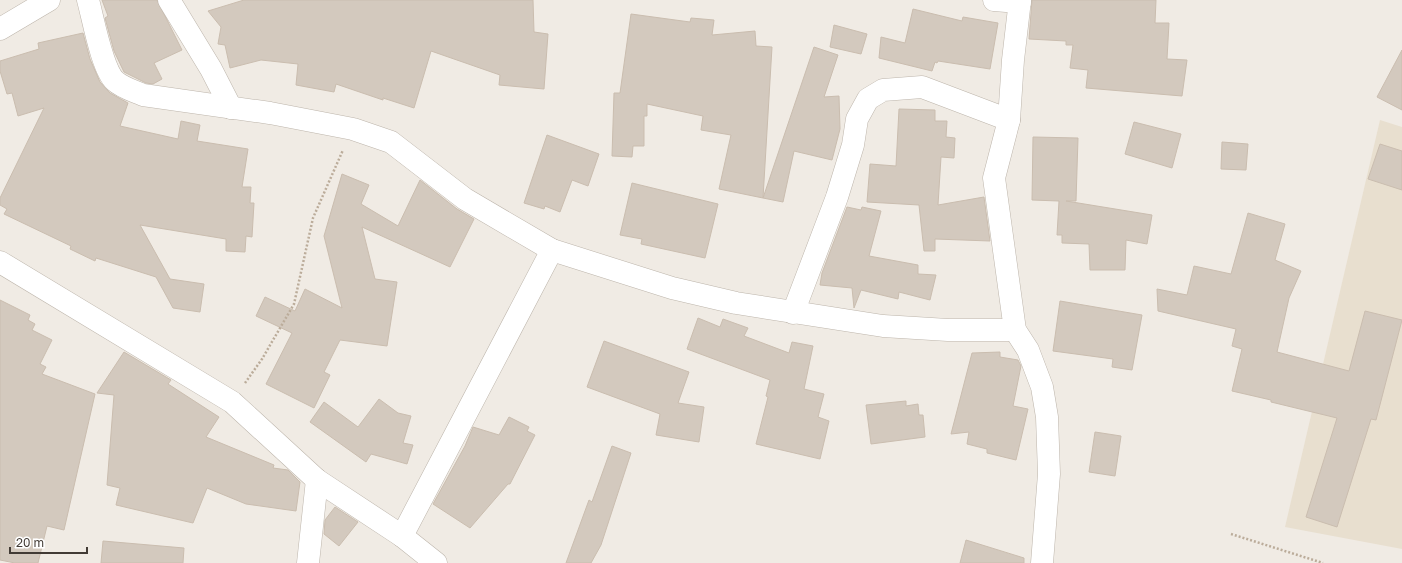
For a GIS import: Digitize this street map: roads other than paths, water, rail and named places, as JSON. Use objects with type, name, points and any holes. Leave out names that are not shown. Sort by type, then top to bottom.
[{"type":"street","points":[[0,30],[49,0]]},
{"type":"street","points":[[88,0],[105,62],[115,81],[143,95],[270,113],[353,128],[391,142],[465,199],[552,250],[672,288],[793,313],[883,326],[948,330],[1015,330]]},
{"type":"street","points":[[169,0],[211,69],[231,108]]},
{"type":"street","points":[[994,0],[1020,1],[1012,60],[1009,120],[994,178],[1015,330],[1028,350],[1042,387],[1047,417],[1049,474],[1042,563]]},
{"type":"street","points":[[793,313],[837,197],[853,145],[857,119],[868,99],[883,90],[922,87],[1009,120]]},
{"type":"street","points":[[402,536],[552,250]]},
{"type":"street","points":[[0,262],[232,402],[317,480],[402,536],[436,563]]},
{"type":"street","points":[[308,563],[317,480]]}]
